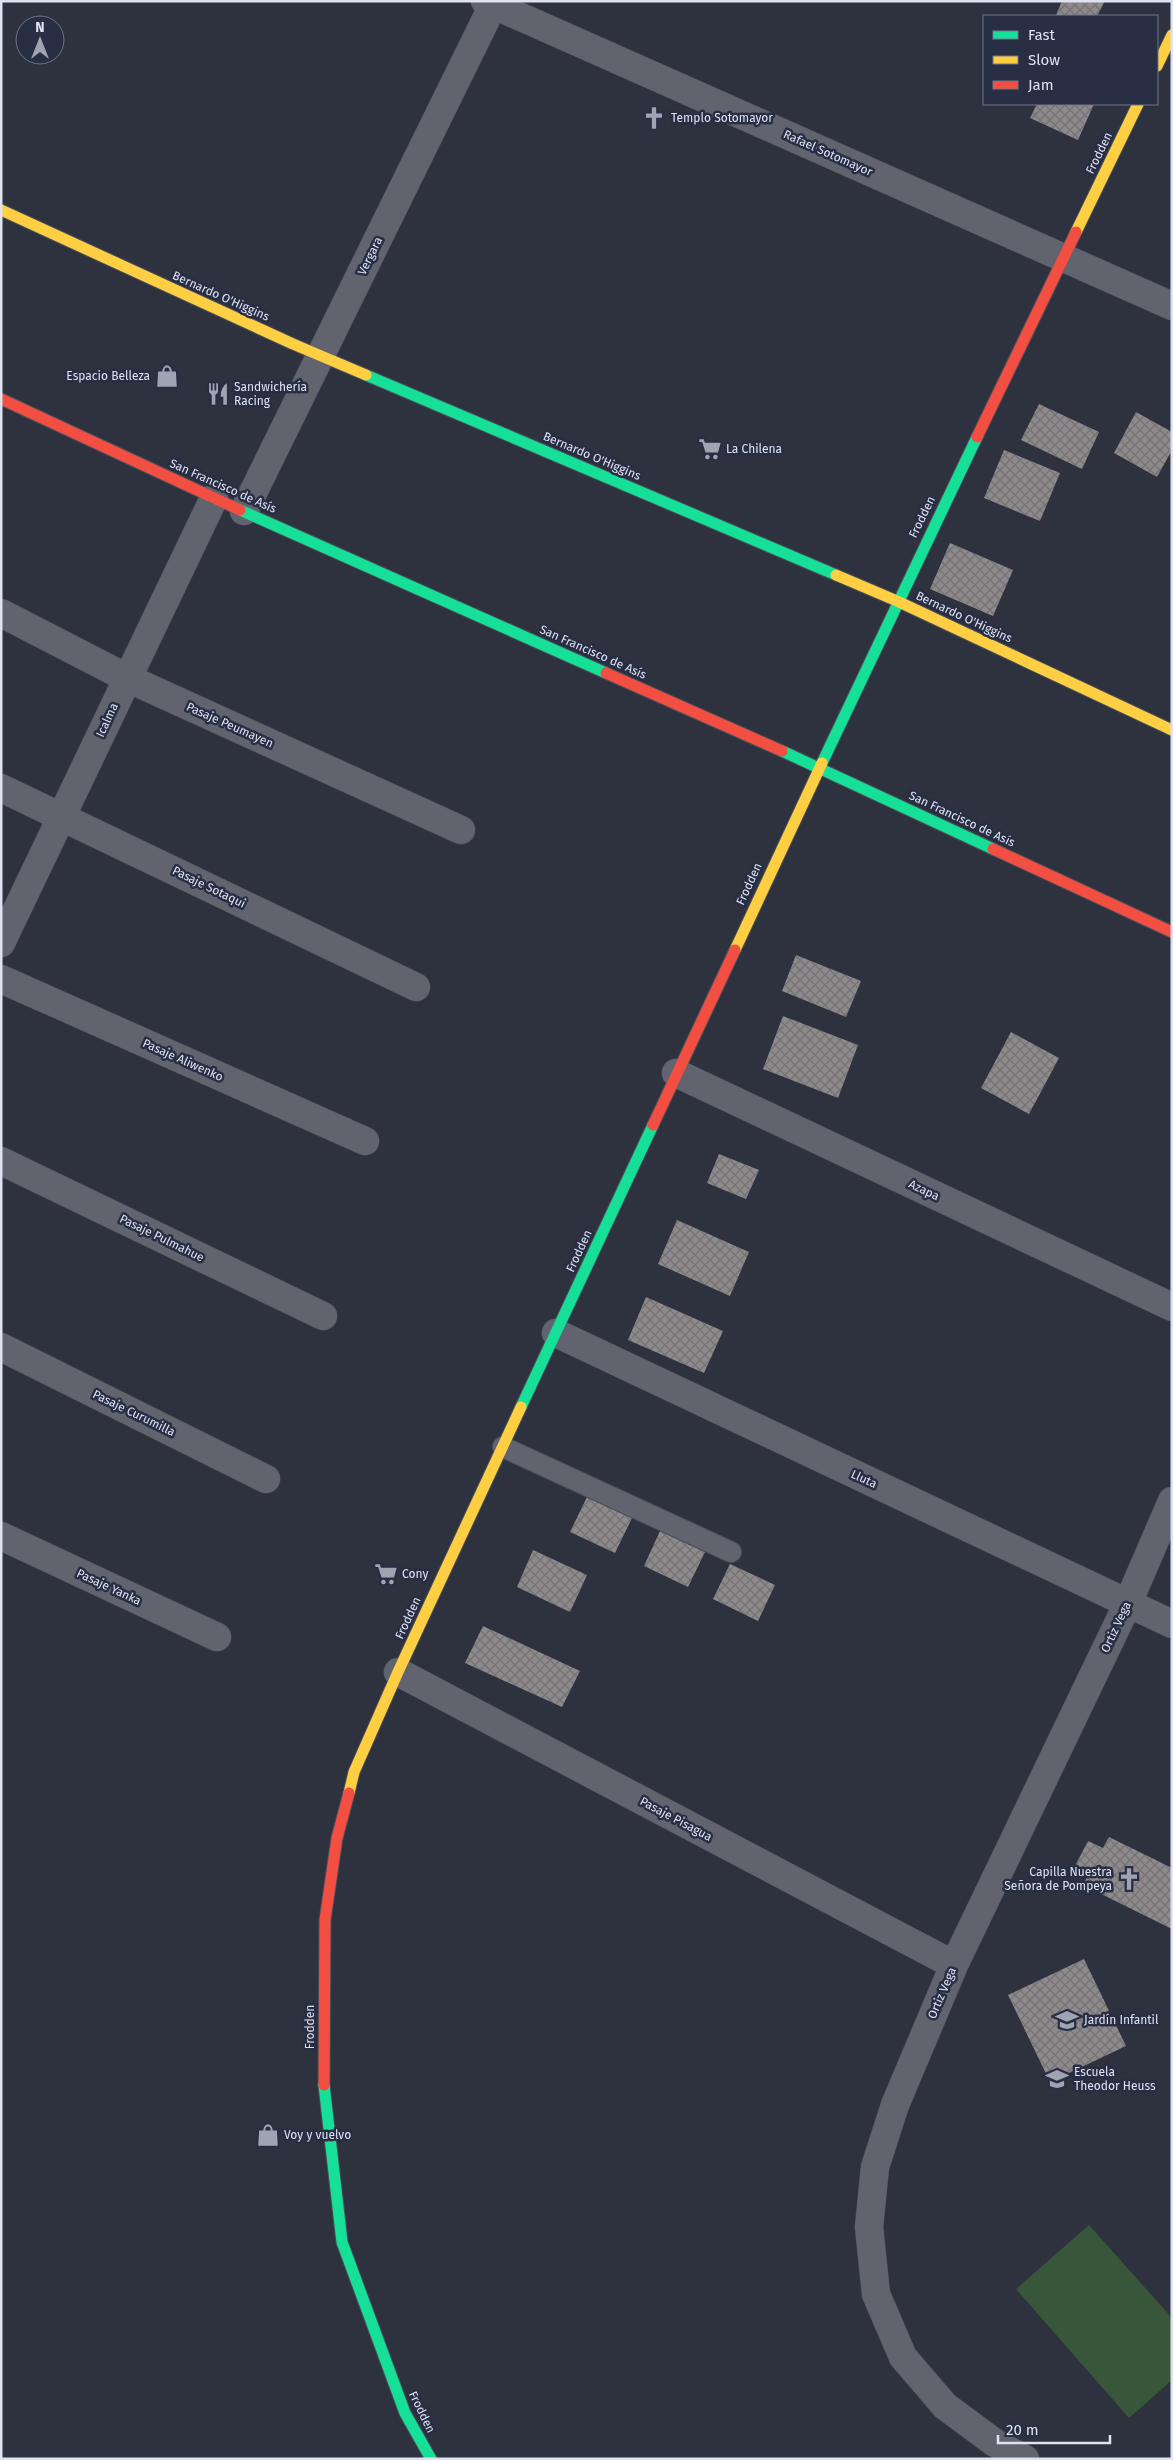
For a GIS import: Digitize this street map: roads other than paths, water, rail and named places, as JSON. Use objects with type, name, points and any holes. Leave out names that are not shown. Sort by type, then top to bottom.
[{"type":"main road","points":[[1158,64],[1172,35]]},
{"type":"main road","name":"Frodden","points":[[432,2459],[405,2412],[368,2320],[342,2242],[324,2094],[325,1920],[337,1838],[354,1772],[398,1672],[818,768],[1138,105]]},
{"type":"main road","name":"Bernardo O'Higgins","points":[[1,210],[321,356],[897,601],[1172,730]]},
{"type":"main road","name":"San Francisco de Asís","points":[[1,399],[214,498],[818,768],[1172,932]]},
{"type":"street","name":"Rafael Sotomayor","points":[[491,3],[1172,306]]},
{"type":"street","name":"Vergara","points":[[244,511],[491,3]]},
{"type":"street","name":"Icalma","points":[[1,943],[214,498]]},
{"type":"street","name":"Pasaje Peumayen","points":[[1,613],[127,678],[461,830]]},
{"type":"street","name":"Pasaje Sotaqui","points":[[1,788],[416,987]]},
{"type":"street","name":"Pasaje Aliwenko","points":[[1,979],[365,1141]]},
{"type":"street","name":"Azapa","points":[[676,1073],[1172,1308]]},
{"type":"street","name":"Pasaje Pulmahue","points":[[1,1161],[323,1316]]},
{"type":"street","name":"Lluta","points":[[556,1333],[1172,1624]]},
{"type":"street","name":"Pasaje Curumilla","points":[[1,1347],[266,1479]]},
{"type":"street","name":"Ortiz Vega","points":[[1025,2459],[996,2443],[945,2406],[903,2357],[876,2294],[868,2227],[875,2167],[895,2105],[954,1965],[1128,1603],[1172,1501]]},
{"type":"street","name":"Pasaje Yanka","points":[[1,1536],[217,1637]]},
{"type":"street","name":"Pasaje Pisagua","points":[[398,1672],[954,1965]]},
{"type":"lane","points":[[503,1447],[731,1552]]},
{"type":"place","name":"Templo Sotomayor","points":[[654,118]]},
{"type":"place","name":"Espacio Belleza","points":[[167,376]]},
{"type":"place","name":"Sandwichería Racing","points":[[218,394]]},
{"type":"place","name":"La Chilena","points":[[710,449]]},
{"type":"place","name":"Cony","points":[[386,1574]]},
{"type":"place","name":"Capilla Nuestra Señora de Pompeya","points":[[1129,1879]]},
{"type":"place","name":"Jardín Infantil","points":[[1067,2020]]},
{"type":"place","name":"Escuela Theodor Heuss","points":[[1057,2079]]},
{"type":"place","name":"Voy y vuelvo","points":[[268,2135]]}]
